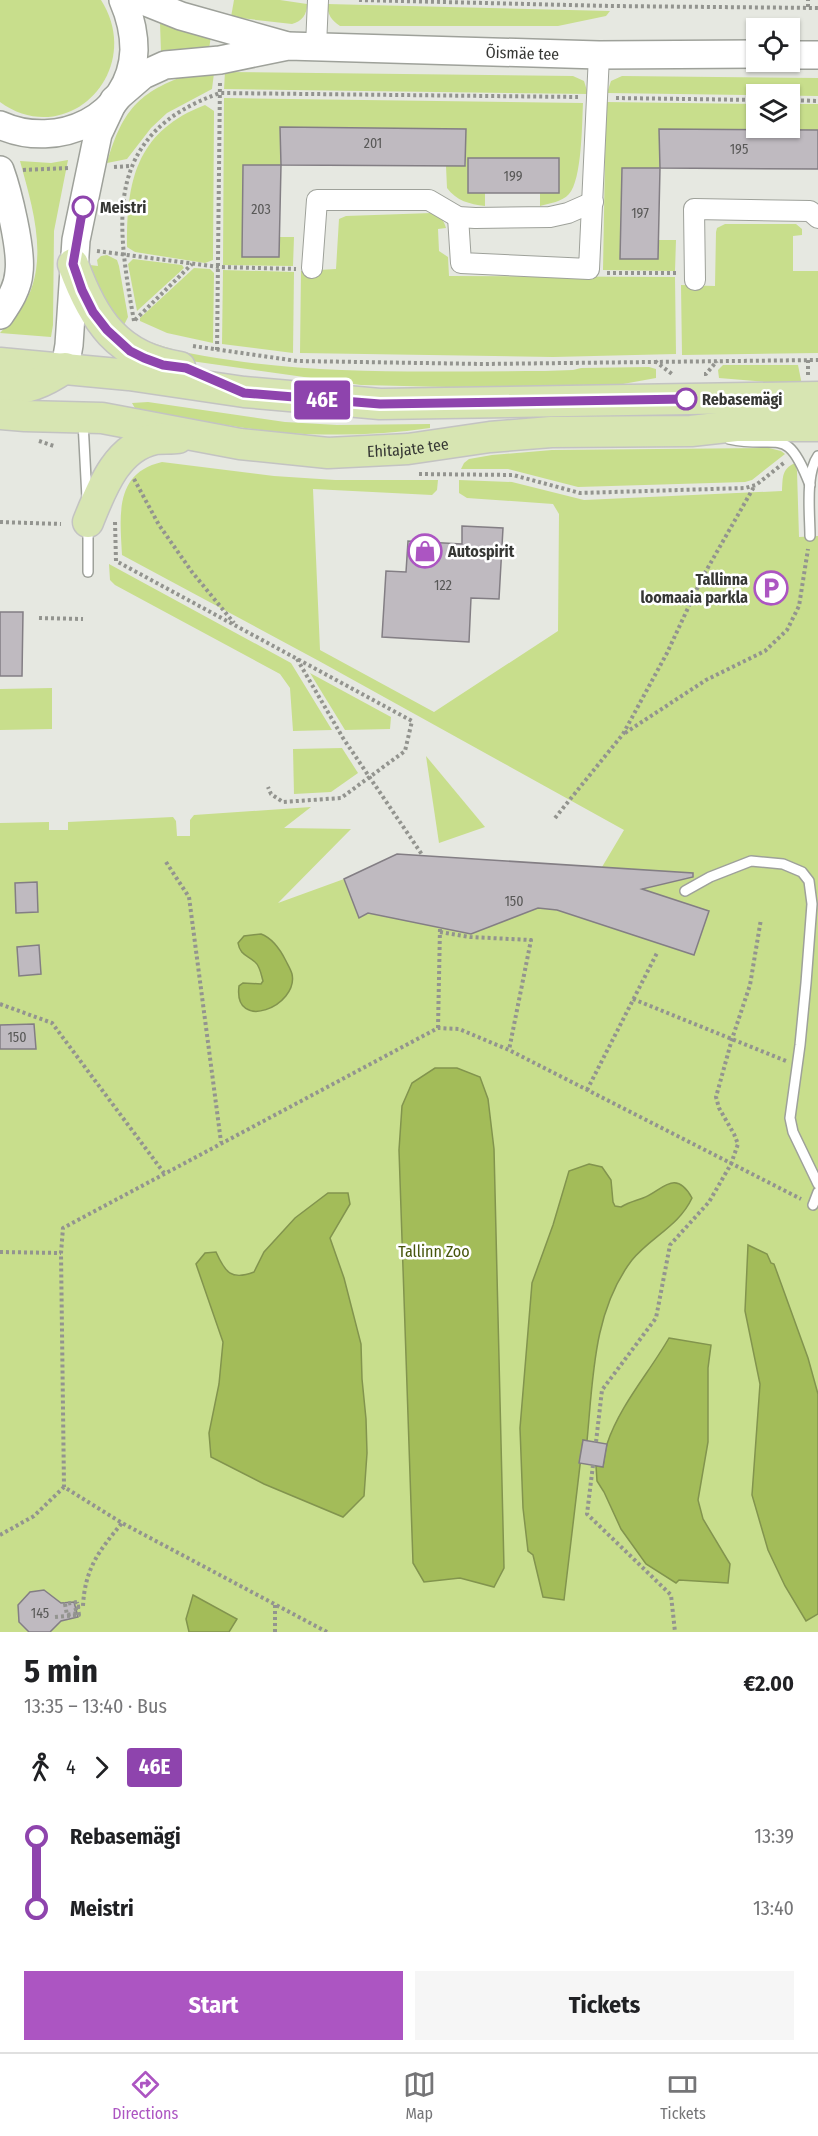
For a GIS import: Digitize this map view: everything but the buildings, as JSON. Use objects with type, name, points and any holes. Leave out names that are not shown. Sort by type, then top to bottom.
[{"type":"main road","points":[[0,125],[39,135],[67,132],[93,119],[114,100],[124,85],[134,51],[130,16],[123,0]]},
{"type":"main road","name":"Õismäe tee","points":[[141,0],[180,16],[288,46]]},
{"type":"main road","name":"Õismäe tee","points":[[65,368],[69,345],[76,240],[98,134],[114,100],[143,75],[165,65],[220,60],[288,46],[599,55],[746,54]]},
{"type":"main road","points":[[800,55],[818,55]]},
{"type":"main road","points":[[0,171],[18,246],[19,272],[15,290],[0,315]]},
{"type":"main road","points":[[73,264],[93,312],[117,341],[144,358],[163,365],[186,368],[244,393]]},
{"type":"main road","points":[[0,363],[65,368],[244,393],[380,404],[818,397]]},
{"type":"main road","points":[[65,368],[82,416],[129,393],[182,399],[244,393]]},
{"type":"main road","points":[[0,391],[22,389],[45,382],[65,368]]},
{"type":"main road","name":"Ehitajate tee","points":[[0,414],[25,417],[82,416],[144,425],[199,438],[285,450],[328,453],[408,449],[490,437],[550,432],[691,431],[736,426],[818,426]]},
{"type":"main road","points":[[74,523],[126,454],[156,439],[199,438]]},
{"type":"street","points":[[316,46],[318,0]]},
{"type":"street","points":[[458,217],[460,264],[589,269],[599,55]]},
{"type":"street","points":[[305,268],[317,200],[429,200],[458,217],[550,217],[568,213],[592,202]]},
{"type":"street","points":[[687,280],[694,209],[810,211],[818,218]]},
{"type":"lane","points":[[82,416],[74,523],[88,572]]},
{"type":"lane","points":[[691,431],[739,441],[782,443],[788,446],[801,461],[810,485]]},
{"type":"lane","points":[[810,536],[810,485],[815,460],[818,456]]},
{"type":"lane","points":[[685,891],[725,870],[751,861],[783,864],[802,872],[809,880],[812,904],[800,1045],[790,1118],[793,1132],[818,1184]]},
{"type":"lane","points":[[813,1205],[818,1192]]},
{"type":"path","points":[[358,0],[818,8]]},
{"type":"path","points":[[664,0],[664,6]]},
{"type":"path","points":[[746,8],[747,0]]},
{"type":"path","points":[[808,0],[808,7]]},
{"type":"path","points":[[217,350],[220,93]]},
{"type":"path","points":[[134,330],[123,253],[123,210],[131,166],[141,147],[158,126],[180,111],[220,93],[746,100]]},
{"type":"path","points":[[800,100],[818,101]]},
{"type":"path","points":[[0,171],[131,166]]},
{"type":"path","points":[[97,241],[95,251],[192,264],[219,267],[305,268]]},
{"type":"path","points":[[134,320],[192,264]]},
{"type":"path","points":[[589,269],[592,273],[678,273],[687,280]]},
{"type":"path","points":[[183,345],[309,361],[484,364],[818,360]]},
{"type":"path","points":[[698,374],[706,374],[717,360]]},
{"type":"path","points":[[655,361],[673,375],[681,375]]},
{"type":"path","points":[[555,818],[623,734],[667,653],[702,578],[756,485],[791,456]]},
{"type":"path","points":[[130,473],[159,525],[192,572],[236,625]]},
{"type":"path","points":[[412,474],[513,475],[580,493],[745,488],[756,485]]},
{"type":"path","points":[[0,522],[74,523]]},
{"type":"path","points":[[623,734],[706,680],[765,651],[787,630],[799,606],[810,536]]},
{"type":"path","points":[[116,561],[412,721],[405,751],[341,798],[283,802],[272,794],[268,787]]},
{"type":"path","points":[[39,618],[83,619]]},
{"type":"path","points":[[297,658],[343,738],[423,856]]},
{"type":"path","points":[[166,862],[189,897],[221,1142]]},
{"type":"path","points":[[596,1442],[602,1390],[656,1318],[670,1245],[709,1202],[731,1164],[738,1144],[719,1108],[716,1097],[750,985],[761,920]]},
{"type":"path","points":[[438,1028],[440,930],[470,937],[531,940],[509,1050]]},
{"type":"path","points":[[587,1090],[657,953]]},
{"type":"path","points":[[633,999],[796,1065]]},
{"type":"path","points":[[0,1004],[52,1023],[164,1173]]},
{"type":"path","points":[[0,1535],[34,1516],[64,1487],[61,1253],[63,1228],[438,1028],[459,1029],[509,1050],[813,1205]]},
{"type":"path","points":[[0,1252],[61,1253]]},
{"type":"path","points":[[593,1465],[587,1514],[671,1595],[675,1632]]},
{"type":"path","points":[[64,1487],[122,1523],[327,1632]]},
{"type":"path","points":[[55,1617],[79,1615],[75,1605],[83,1606],[84,1583],[99,1550],[122,1523]]},
{"type":"path","points":[[275,1603],[275,1632]]},
{"type":"green space","points":[[0,0],[101,0],[112,27],[114,53],[106,76],[92,96],[73,110],[50,117],[25,115],[0,102]]},
{"type":"green space","points":[[234,0],[280,0],[307,4],[307,8],[303,17],[292,24],[231,17]]},
{"type":"green space","points":[[327,4],[610,11],[606,16],[558,26],[340,26],[330,17]]},
{"type":"green space","points":[[160,23],[211,36],[209,49],[176,49],[161,52]]},
{"type":"green space","points":[[196,72],[214,73],[212,89],[167,113],[151,128],[127,159],[107,163],[120,128],[137,103],[161,86]]},
{"type":"green space","points":[[225,72],[573,76],[584,81],[588,94],[224,89]]},
{"type":"green space","points":[[622,76],[818,78],[818,96],[800,96],[800,84],[746,84],[746,95],[607,93],[611,81]]},
{"type":"green space","points":[[224,98],[583,103],[581,151],[577,177],[566,197],[540,206],[540,193],[559,193],[559,158],[468,158],[468,192],[485,193],[485,206],[479,205],[459,199],[447,188],[446,166],[466,165],[466,129],[281,127],[281,165],[243,165],[242,256],[279,237],[294,237],[293,266],[223,265]]},
{"type":"green space","points":[[606,102],[746,104],[746,130],[659,129],[660,168],[622,168],[621,259],[658,259],[659,240],[676,240],[675,271],[603,270]]},
{"type":"green space","points":[[800,104],[818,104],[818,130],[800,130]]},
{"type":"green space","points":[[205,105],[214,111],[213,260],[205,263],[135,252],[127,247],[127,223],[133,179],[140,161],[150,144],[164,129],[182,116]]},
{"type":"green space","points":[[68,160],[54,231],[51,337],[0,333],[19,312],[29,295],[35,276],[37,238],[20,161],[51,163]]},
{"type":"green space","points":[[432,213],[441,219],[446,228],[438,229],[439,251],[448,257],[449,276],[675,277],[676,354],[553,357],[300,353],[301,271],[336,269],[339,219],[346,216]]},
{"type":"green space","points":[[725,224],[796,224],[802,229],[802,235],[793,236],[793,271],[818,271],[818,353],[682,355],[681,285],[715,286],[716,232],[717,228]]},
{"type":"green space","points":[[107,255],[117,260],[119,266],[128,317],[124,325],[106,314],[90,265],[98,266],[97,260]]},
{"type":"green space","points":[[133,259],[182,265],[184,268],[137,311],[128,264]]},
{"type":"green space","points":[[194,268],[210,269],[214,273],[213,343],[167,333],[140,321],[140,318]]},
{"type":"green space","points":[[223,270],[294,272],[293,353],[222,344]]},
{"type":"green space","points":[[138,337],[164,347],[190,353],[281,366],[356,371],[432,372],[649,367],[656,369],[656,378],[612,386],[361,385],[177,359]]},
{"type":"green space","points":[[723,365],[798,365],[802,385],[719,378],[718,370]]},
{"type":"green space","points":[[148,402],[285,422],[337,425],[430,424],[430,428],[359,434],[287,433],[136,410],[132,403]]},
{"type":"green space","points":[[769,448],[785,454],[752,480],[745,482],[578,487],[508,469],[461,469],[469,459],[552,450]]},
{"type":"green space","name":"Tallinn Zoo","points":[[162,462],[274,476],[335,480],[438,480],[437,490],[432,495],[313,489],[320,650],[434,712],[558,631],[559,514],[553,504],[467,498],[459,493],[459,480],[512,482],[584,500],[782,491],[785,471],[795,463],[799,537],[818,536],[818,1632],[0,1632],[0,823],[49,822],[49,830],[68,830],[68,822],[173,817],[176,821],[177,836],[190,836],[190,820],[194,815],[311,807],[284,828],[351,829],[278,903],[344,879],[397,854],[602,867],[624,830],[122,555],[121,511],[128,486],[135,476],[146,468]]},
{"type":"green space","points":[[109,564],[291,663],[332,730],[293,731],[290,688],[280,674],[115,585],[110,580]]},
{"type":"green space","points":[[310,673],[391,717],[390,729],[345,730]]},
{"type":"green space","points":[[52,688],[52,729],[0,730],[0,689]]},
{"type":"green space","points":[[342,748],[358,773],[331,792],[294,794],[293,749]]},
{"type":"green space","points":[[426,756],[485,827],[439,843]]},
{"type":"shaded area","points":[[261,934],[279,949],[292,974],[291,986],[286,996],[266,1010],[255,1011],[246,1008],[240,1000],[239,986],[243,983],[261,984],[263,981],[258,966],[242,952],[238,943],[244,936]]},
{"type":"shaded area","points":[[435,1068],[457,1068],[480,1077],[488,1099],[494,1149],[504,1568],[494,1587],[460,1578],[424,1582],[413,1563],[399,1150],[402,1106],[412,1083]]},
{"type":"shaded area","points":[[589,1164],[602,1167],[611,1180],[615,1206],[621,1207],[674,1183],[686,1189],[692,1198],[680,1216],[632,1260],[609,1301],[597,1346],[587,1441],[583,1440],[564,1600],[543,1597],[533,1555],[528,1551],[523,1508],[520,1428],[532,1283],[569,1171]]},
{"type":"shaded area","points":[[328,1193],[348,1193],[350,1204],[330,1238],[344,1278],[361,1344],[366,1419],[367,1453],[364,1496],[343,1517],[264,1484],[211,1457],[209,1433],[219,1384],[223,1342],[196,1264],[205,1253],[216,1252],[222,1265],[230,1273],[246,1275],[254,1272],[264,1252],[295,1218]]},
{"type":"shaded area","points":[[748,1245],[767,1254],[771,1263],[774,1264],[808,1358],[818,1394],[818,1614],[806,1621],[785,1586],[768,1550],[752,1495],[760,1384],[745,1311]]},
{"type":"shaded area","points":[[669,1338],[711,1345],[708,1368],[708,1442],[698,1500],[703,1519],[730,1564],[728,1583],[679,1580],[676,1583],[646,1564],[621,1529],[597,1481],[596,1466],[603,1467],[607,1444],[619,1416]]},
{"type":"shaded area","points":[[193,1595],[237,1619],[229,1632],[189,1632],[186,1619]]},
{"type":"bus line","name":"46E","points":[[83,207],[73,264],[93,312],[107,330],[130,351],[144,358],[163,365],[186,368],[244,393],[380,404],[686,399]]},
{"type":"place","name":"Meistri","points":[[83,207]]},
{"type":"place","name":"Rebasemägi","points":[[686,399]]},
{"type":"place","name":"Autospirit","points":[[425,551]]},
{"type":"place","name":"Tallinna loomaaia parkla","points":[[771,588]]}]
